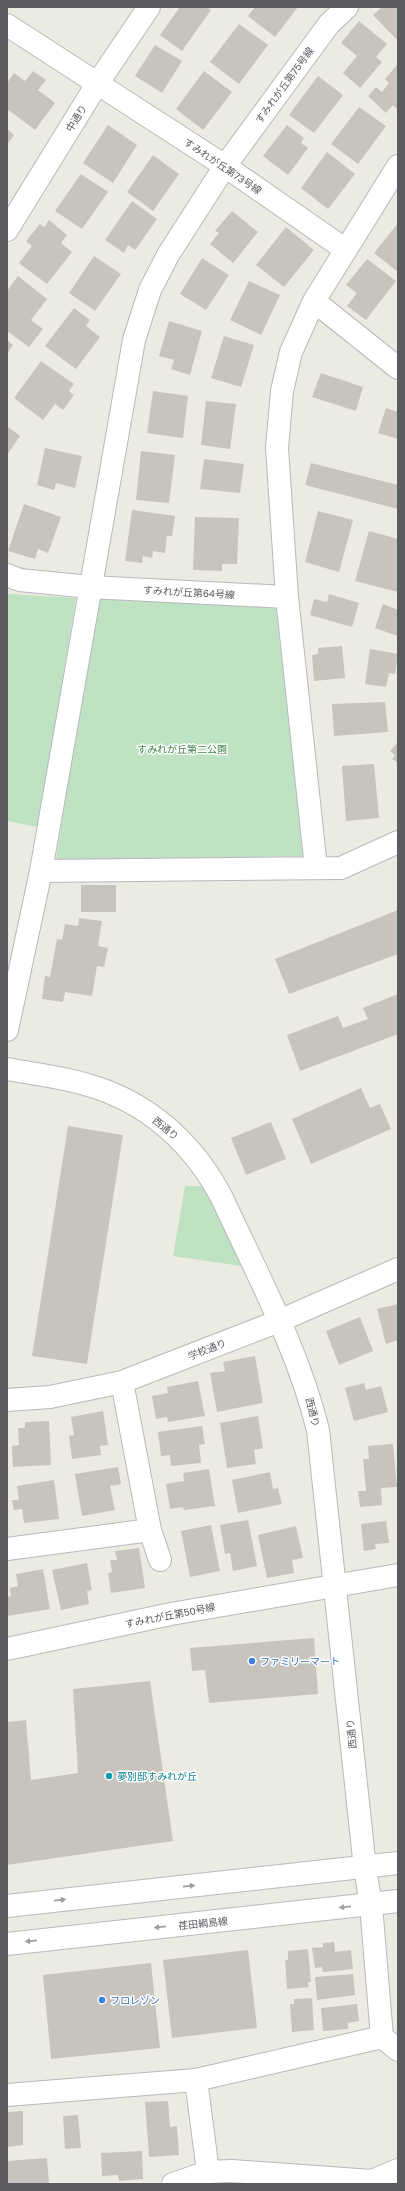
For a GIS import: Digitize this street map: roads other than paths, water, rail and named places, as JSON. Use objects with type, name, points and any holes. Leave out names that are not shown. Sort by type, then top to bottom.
[{"type":"street","name":"中通り","points":[[10,220],[97,84],[149,7]]},
{"type":"street","name":"すみれが丘第75号線","points":[[7,1030],[41,871],[134,340],[150,290],[168,255],[225,166],[329,24],[347,7]]},
{"type":"street","name":"すみれが丘第73号線","points":[[7,25],[225,166],[346,250]]},
{"type":"street","points":[[316,868],[287,597],[277,441],[282,391],[291,352],[314,301],[398,166]]},
{"type":"street","points":[[314,301],[398,368]]},
{"type":"street","name":"すみれが丘第64号線","points":[[7,576],[20,580],[90,587],[287,597]]},
{"type":"street","points":[[41,871],[341,868],[398,842]]},
{"type":"street","name":"西通り","points":[[7,1069],[90,1085],[136,1106],[178,1136],[195,1154],[210,1175],[279,1321],[299,1367],[310,1399],[318,1430],[365,1868],[390,2044]]},
{"type":"street","name":"学校通り","points":[[7,1400],[50,1397],[122,1382],[279,1321],[398,1269]]},
{"type":"street","points":[[122,1382],[150,1530],[160,1560]]},
{"type":"street","points":[[7,1549],[150,1530]]},
{"type":"street","name":"すみれが丘第50号線","points":[[7,1649],[171,1614],[398,1575]]},
{"type":"street","points":[[7,1906],[365,1868],[398,1863]]},
{"type":"street","name":"荏田綱島線","points":[[7,1944],[398,1901]]},
{"type":"street","points":[[7,2095],[196,2080],[390,2044]]},
{"type":"street","points":[[196,2080],[208,2172]]},
{"type":"street","points":[[173,2184],[208,2172],[232,2171],[372,2181],[398,2170]]},
{"type":"place","name":"ファミリーマート","points":[[252,1661]]},
{"type":"place","name":"夢別邸すみれが丘","points":[[109,1776]]},
{"type":"place","name":"フロレゾン","points":[[102,2000]]},
{"type":"park label","name":"すみれが丘第二公園","points":[[182,749]]}]
